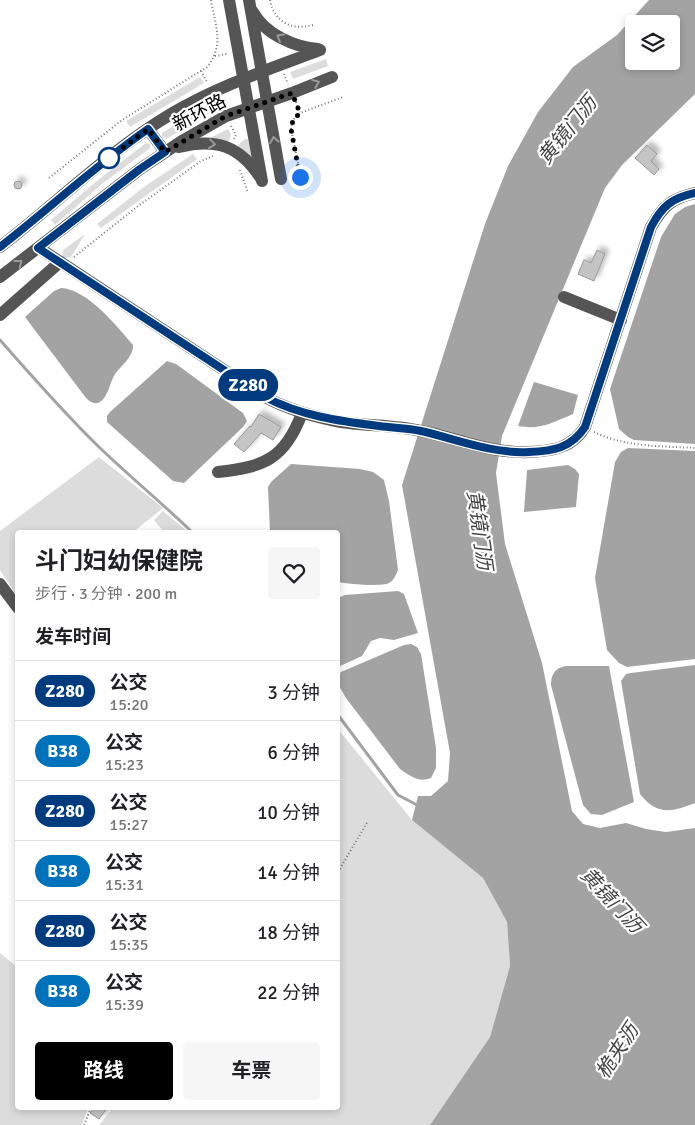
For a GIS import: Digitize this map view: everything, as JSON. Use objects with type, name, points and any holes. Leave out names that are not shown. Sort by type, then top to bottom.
[{"type":"street","name":"新环路","points":[[165,152],[191,144],[217,143],[231,148],[244,156],[262,181],[229,0]]},
{"type":"street","name":"新环路","points":[[0,247],[125,145],[170,115],[212,91],[320,50],[299,46],[278,37],[255,16],[250,4]]},
{"type":"street","points":[[250,4],[281,179]]},
{"type":"street","name":"新环路","points":[[0,277],[140,169],[165,152],[226,116],[332,77]]},
{"type":"street","points":[[148,129],[165,152]]},
{"type":"street","points":[[38,248],[265,397],[283,406],[302,413],[342,422],[419,430],[501,451],[528,452],[556,449],[568,445],[578,438],[585,427],[651,227],[658,214],[668,203],[682,196],[695,193]]},
{"type":"street","points":[[0,315],[62,264]]},
{"type":"street","points":[[564,298],[621,320]]},
{"type":"street","points":[[218,472],[245,469],[270,459],[282,450],[291,439],[302,413]]},
{"type":"street","points":[[0,584],[15,604]]},
{"type":"path","points":[[49,178],[122,120],[207,66],[215,56],[218,48],[211,0]]},
{"type":"path","points":[[270,0],[276,16],[286,24],[300,27],[313,25]]},
{"type":"path","points":[[280,65],[300,113]]},
{"type":"path","points":[[300,177],[291,129],[293,120],[300,113],[342,97]]},
{"type":"path","points":[[62,264],[201,161],[216,156]]},
{"type":"path","points":[[237,165],[248,193]]},
{"type":"path","points":[[585,427],[611,438],[640,444],[695,448]]},
{"type":"path","points":[[340,869],[368,821]]},
{"type":"path","points":[[84,1125],[89,1110]]},
{"type":"shaded area","points":[[326,59],[328,66],[293,79],[290,72]]},
{"type":"shaded area","points":[[200,77],[204,83],[130,127],[126,121]]},
{"type":"shaded area","points":[[214,102],[217,109],[166,139],[162,137],[162,133]]},
{"type":"shaded area","points":[[228,129],[231,135],[229,141],[210,138]]},
{"type":"shaded area","points":[[245,139],[248,139],[252,158],[237,146]]},
{"type":"shaded area","points":[[146,143],[150,144],[150,148],[102,184],[55,225],[51,220]]},
{"type":"shaded area","points":[[193,154],[197,159],[101,228],[97,224],[144,187]]},
{"type":"shaded area","points":[[85,234],[71,257],[62,259],[63,250]]},
{"type":"shaded area","points":[[99,457],[163,508],[136,530],[15,530],[15,593],[0,570],[0,531]]},
{"type":"shaded area","points":[[163,511],[186,530],[162,530],[154,520]]},
{"type":"shaded area","points":[[340,731],[412,820],[483,878],[507,922],[510,966],[490,1037],[430,1125],[99,1125],[111,1110],[340,1110]]},
{"type":"shaded area","points":[[0,953],[15,965],[15,1110],[87,1110],[82,1125],[0,1125]]},
{"type":"water","points":[[649,0],[695,0],[695,94],[622,165],[605,188],[502,436],[496,473],[505,544],[542,663],[572,811],[583,824],[600,828],[626,823],[666,832],[695,828],[695,1125],[430,1125],[490,1037],[510,966],[507,922],[483,878],[412,820],[418,796],[431,796],[448,781],[450,753],[402,485],[485,224],[508,166],[538,112],[573,67],[617,35],[625,26],[625,70],[680,70],[680,15],[635,15]]},
{"type":"water","points":[[695,204],[695,444],[634,440],[619,429],[610,389],[661,237],[675,214],[685,207]]},
{"type":"water","points":[[61,288],[71,290],[91,301],[133,345],[129,357],[115,374],[105,397],[98,403],[93,403],[86,398],[25,317],[54,291]]},
{"type":"water","points":[[167,361],[176,364],[243,413],[247,421],[184,483],[173,481],[107,422],[107,416],[110,412]]},
{"type":"water","points":[[534,382],[578,395],[573,414],[540,426],[518,426]]},
{"type":"water","points":[[628,448],[695,451],[695,659],[627,667],[619,663],[607,650],[595,578],[615,462],[621,452]]},
{"type":"water","points":[[291,464],[360,469],[373,472],[384,480],[389,501],[398,570],[395,577],[391,582],[385,584],[372,585],[340,582],[340,530],[270,530],[268,487]]},
{"type":"water","points":[[568,465],[579,474],[576,507],[524,512],[527,470]]},
{"type":"water","points":[[398,591],[404,594],[418,633],[394,640],[380,638],[371,641],[362,656],[340,666],[340,597],[345,595]]},
{"type":"water","points":[[411,644],[417,647],[421,654],[436,748],[436,768],[431,778],[422,780],[400,769],[340,688],[341,672],[404,645]]},
{"type":"water","points":[[695,665],[695,803],[672,810],[659,809],[646,801],[640,794],[621,681],[626,674]]},
{"type":"water","points":[[566,666],[609,666],[634,802],[602,815],[591,814],[583,805],[551,685],[554,672]]},
{"type":"building","points":[[647,145],[657,154],[651,161],[659,169],[654,175],[635,158]]},
{"type":"building","points":[[18,181],[22,185],[18,189],[14,185]]},
{"type":"building","points":[[597,250],[605,254],[594,281],[578,274],[584,260],[591,263]]},
{"type":"building","points":[[259,414],[281,427],[273,440],[261,433],[244,452],[234,444],[251,427]]},
{"type":"building","points":[[92,1110],[106,1110],[99,1119],[90,1113]]},
{"type":"waterway","points":[[0,340],[86,434],[190,530]]},
{"type":"waterway","points":[[340,718],[398,795],[417,805]]},
{"type":"bus line","name":"Z280","points":[[0,247],[44,213],[83,178],[148,129],[165,152],[140,169],[38,248],[265,397],[283,406],[302,413],[342,422],[419,430],[501,451],[528,452],[556,449],[568,445],[578,438],[590,415],[651,227],[658,214],[668,203],[682,196],[695,193]]},
{"type":"route","points":[[109,158],[148,129],[165,152],[226,116],[292,93],[300,113],[293,120],[291,129],[300,177]]},
{"type":"water label","name":"黄镜门沥","points":[[567,130]]},
{"type":"water label","name":"黄镜门沥","points":[[480,530]]},
{"type":"water label","name":"黄镜门沥","points":[[612,900]]},
{"type":"water label","name":"桅夹沥","points":[[617,1051]]}]
